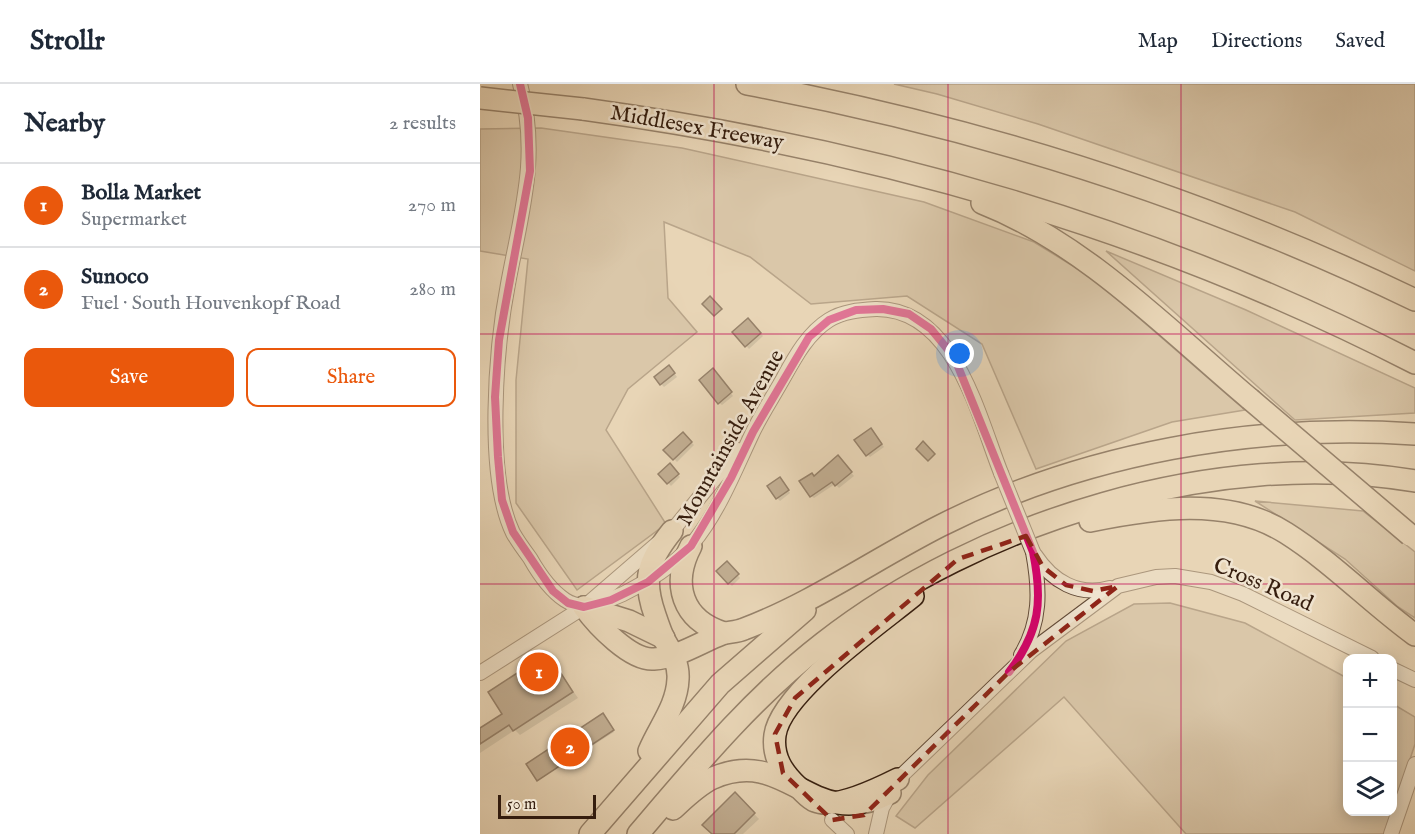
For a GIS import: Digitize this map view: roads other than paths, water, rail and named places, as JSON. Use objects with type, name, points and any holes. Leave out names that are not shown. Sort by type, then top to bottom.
[{"type":"highway","points":[[747,84],[911,119],[1085,169],[1264,234],[1415,300]]},
{"type":"highway","name":"Middlesex Freeway","points":[[480,98],[675,122],[810,148]]},
{"type":"highway","points":[[810,148],[977,189],[1099,228],[1290,303],[1415,363]]},
{"type":"highway","points":[[810,148],[983,203],[1048,234],[1100,273],[1413,537]]},
{"type":"highway","points":[[584,607],[595,623],[637,656],[656,659],[668,646],[741,631],[763,622],[942,525],[1061,477],[1137,457],[1214,443],[1292,434],[1415,434]]},
{"type":"highway","points":[[638,834],[721,736],[789,671],[856,619],[958,559],[1033,527],[1107,503],[1184,486],[1257,477],[1330,474],[1415,481]]},
{"type":"highway","points":[[1257,477],[1348,483],[1415,492]]},
{"type":"highway","points":[[996,543],[1139,512],[1188,508],[1243,515],[1286,533],[1415,635]]},
{"type":"highway","points":[[638,777],[676,693],[678,668],[649,595],[648,582],[655,552],[672,531]]},
{"type":"highway","points":[[691,546],[681,569],[683,595],[699,621],[724,633]]},
{"type":"highway","points":[[839,827],[783,773],[778,760],[775,734],[785,710],[845,651],[958,559]]},
{"type":"highway","points":[[590,834],[694,711],[747,659],[802,612],[867,567]]},
{"type":"highway","points":[[584,607],[628,621],[668,646]]},
{"type":"highway","points":[[645,834],[698,787],[728,773],[748,772],[768,779],[806,808],[839,827]]},
{"type":"highway","points":[[814,801],[829,803],[894,786]]},
{"type":"highway","points":[[839,827],[864,815],[894,786]]},
{"type":"street","points":[[520,84],[528,117],[530,171],[499,340],[495,397],[502,500],[513,532],[553,591],[568,603],[584,607]]},
{"type":"street","name":"Mountainside Avenue","points":[[584,607],[611,600],[648,582],[691,546],[731,478],[753,432],[809,337],[829,320],[856,310],[883,309],[909,314],[931,329],[949,351],[957,364],[1033,552],[1039,585],[1036,621],[1029,643],[1009,672]]},
{"type":"street","name":"Mountainside Avenue","points":[[584,607],[672,531],[753,432]]},
{"type":"street","name":"Mountainside Avenue","points":[[1033,552],[1054,578],[1066,585],[1093,591],[1118,586]]},
{"type":"street","name":"Cross Road","points":[[894,786],[1009,672],[1051,634],[1118,586],[1156,577],[1175,576],[1211,582],[1243,594],[1364,654]]},
{"type":"street","points":[[480,673],[584,607]]},
{"type":"street","points":[[1397,671],[1415,680]]},
{"type":"street","points":[[1392,834],[1415,764]]},
{"type":"street","points":[[876,834],[877,822],[894,786]]},
{"type":"place","name":"Bolla Market","points":[[539,672]]},
{"type":"place","name":"Sunoco","points":[[570,747]]}]
